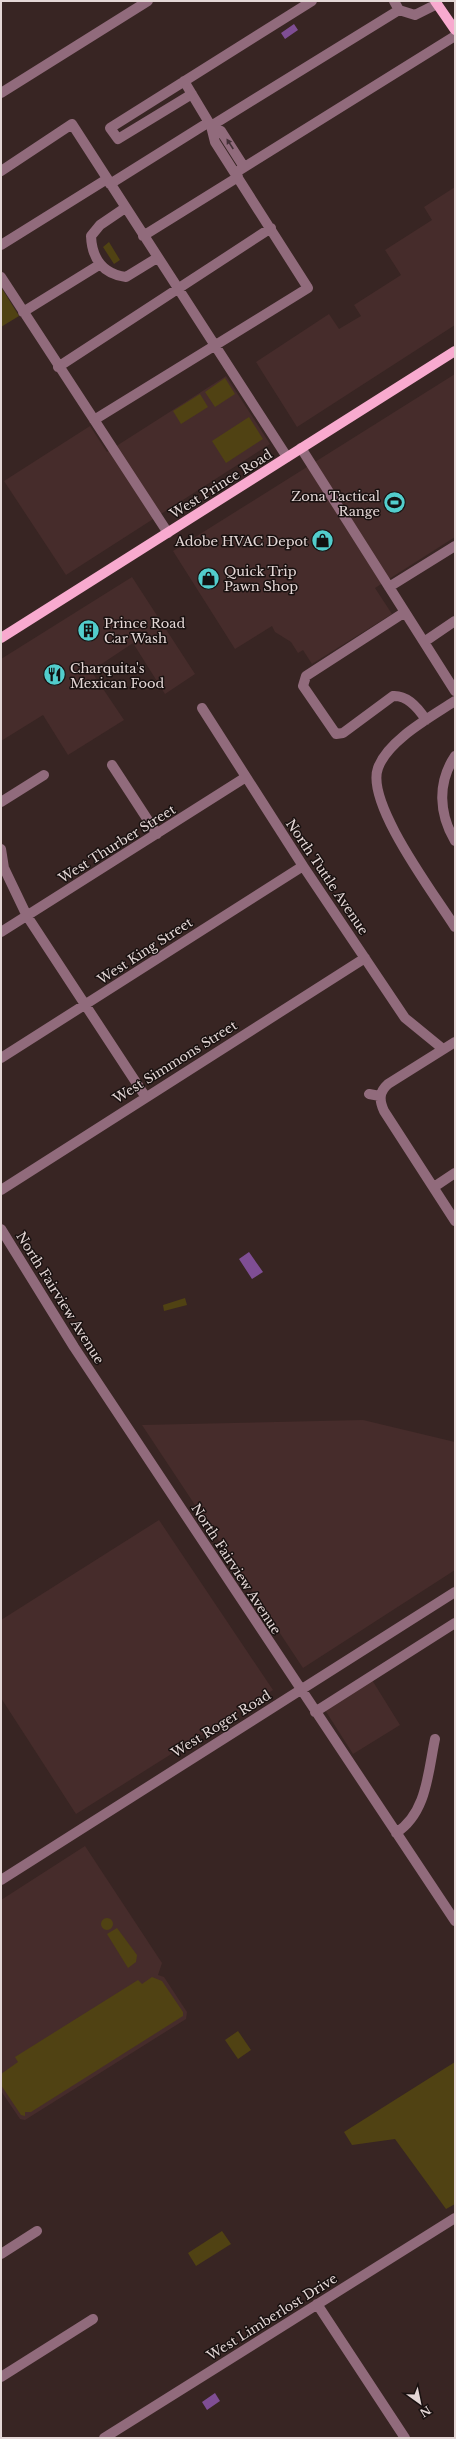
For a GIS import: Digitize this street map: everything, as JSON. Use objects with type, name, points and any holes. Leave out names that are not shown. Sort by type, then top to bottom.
[{"type":"main road","points":[[436,2],[455,30]]},
{"type":"main road","name":"West Prince Road","points":[[1,638],[455,351]]},
{"type":"street","points":[[1,93],[148,1]]},
{"type":"street","points":[[192,94],[118,139],[110,128],[184,80],[312,1]]},
{"type":"street","points":[[1,245],[108,181],[210,124],[396,6],[415,15],[436,2]]},
{"type":"street","points":[[143,236],[236,175],[244,167],[455,36]]},
{"type":"street","points":[[94,420],[308,288],[215,142],[210,124],[184,80]]},
{"type":"street","points":[[1,171],[72,124],[212,346],[286,457]]},
{"type":"street","points":[[210,124],[221,131],[244,167]]},
{"type":"street","points":[[125,208],[100,225],[91,236],[99,265],[110,274],[126,277],[157,258]]},
{"type":"street","points":[[58,367],[271,228]]},
{"type":"street","points":[[23,312],[99,265]]},
{"type":"street","points":[[1,277],[58,367],[168,533]]},
{"type":"street","points":[[301,448],[455,691]]},
{"type":"street","points":[[389,587],[455,546]]},
{"type":"street","points":[[405,612],[306,676],[303,686],[336,734],[343,733],[393,696],[399,696],[407,699],[422,713],[426,720]]},
{"type":"street","points":[[424,642],[455,621]]},
{"type":"street","points":[[455,700],[392,745],[377,768],[378,798],[396,835],[455,927]]},
{"type":"street","name":"North Tuttle Avenue","points":[[202,708],[303,866],[406,1018],[443,1049]]},
{"type":"street","points":[[455,756],[447,768],[441,803],[447,828],[455,842]]},
{"type":"street","points":[[112,766],[157,834]]},
{"type":"street","points":[[1,802],[44,776]]},
{"type":"street","name":"West Thurber Street","points":[[1,932],[246,777]]},
{"type":"street","points":[[1,849],[4,868],[27,916],[145,1096]]},
{"type":"street","name":"West King Street","points":[[1,1058],[303,866]]},
{"type":"street","name":"West Simmons Street","points":[[1,1190],[145,1096],[365,958]]},
{"type":"street","points":[[380,1095],[388,1084],[455,1042]]},
{"type":"street","points":[[369,1094],[380,1095]]},
{"type":"street","points":[[380,1095],[384,1111],[455,1222]]},
{"type":"street","points":[[434,1187],[455,1173]]},
{"type":"street","name":"North Fairview Avenue","points":[[1,1229],[74,1347],[455,1921]]},
{"type":"street","name":"West Roger Road","points":[[1,1880],[455,1592]]},
{"type":"street","points":[[315,1712],[455,1623]]},
{"type":"street","points":[[396,1833],[407,1826],[416,1814],[423,1797],[435,1739]]},
{"type":"street","name":"West Limberlost Drive","points":[[104,2438],[455,2218]]},
{"type":"street","points":[[1,2254],[37,2231]]},
{"type":"street","points":[[317,2304],[404,2438]]},
{"type":"street","points":[[1,2377],[93,2319]]},
{"type":"shaded area","points":[[294,24],[298,30],[285,39],[281,33]]},
{"type":"shaded area","points":[[455,187],[455,325],[297,427],[256,362],[329,314],[339,329],[361,316],[354,305],[401,275],[385,250],[432,220],[424,207]]},
{"type":"shaded area","points":[[109,242],[120,260],[114,264],[103,247]]},
{"type":"shaded area","points":[[1,287],[19,316],[1,327]]},
{"type":"shaded area","points":[[455,374],[455,537],[375,588],[392,614],[312,664],[303,650],[298,653],[291,642],[275,632],[272,626],[235,649],[173,551]]},
{"type":"shaded area","points":[[226,376],[270,444],[66,575],[4,481],[90,426],[107,452]]},
{"type":"shaded area","points":[[225,378],[235,394],[215,407],[205,392]]},
{"type":"shaded area","points":[[200,394],[208,407],[181,424],[173,411]]},
{"type":"shaded area","points":[[249,417],[263,439],[226,463],[212,441]]},
{"type":"shaded area","points":[[132,577],[195,674],[165,694],[133,643],[91,671],[124,720],[68,755],[43,715],[1,741],[1,659]]},
{"type":"shaded area","points":[[249,1252],[263,1272],[252,1279],[239,1259]]},
{"type":"shaded area","points":[[185,1298],[187,1305],[164,1311],[163,1305]]},
{"type":"shaded area","points":[[363,1420],[455,1442],[455,1570],[303,1668],[142,1425]]},
{"type":"shaded area","points":[[159,1520],[273,1690],[76,1814],[1,1698],[1,1620]]},
{"type":"shaded area","points":[[372,1680],[400,1725],[353,1754],[325,1710]]},
{"type":"shaded area","points":[[85,1846],[162,1963],[158,1975],[164,1977],[187,2012],[186,2019],[25,2120],[20,2119],[1,2091],[1,1900]]},
{"type":"shaded area","points":[[105,1918],[109,1918],[113,1924],[109,1930],[105,1930],[101,1926],[101,1922]]},
{"type":"shaded area","points":[[117,1928],[137,1955],[136,1962],[128,1968],[107,1934]]},
{"type":"shaded area","points":[[152,1977],[162,1981],[183,2012],[183,2016],[31,2112],[25,2112],[25,2116],[21,2115],[1,2085],[1,2074],[18,2062],[15,2057],[138,1980],[142,1984]]},
{"type":"shaded area","points":[[238,2031],[251,2050],[238,2059],[225,2040]]},
{"type":"shaded area","points":[[455,2062],[455,2204],[446,2209],[395,2139],[352,2145],[344,2132]]},
{"type":"shaded area","points":[[222,2231],[231,2244],[196,2266],[188,2253]]},
{"type":"shaded area","points":[[215,2393],[220,2401],[207,2410],[202,2402]]},
{"type":"place","name":"Zona Tactical Range","points":[[395,503]]},
{"type":"place","name":"Adobe HVAC Depot","points":[[323,541]]},
{"type":"place","name":"Quick Trip Pawn Shop","points":[[209,578]]},
{"type":"place","name":"Prince Road Car Wash","points":[[88,630]]},
{"type":"place","name":"Charquita's Mexican Food","points":[[54,675]]}]
